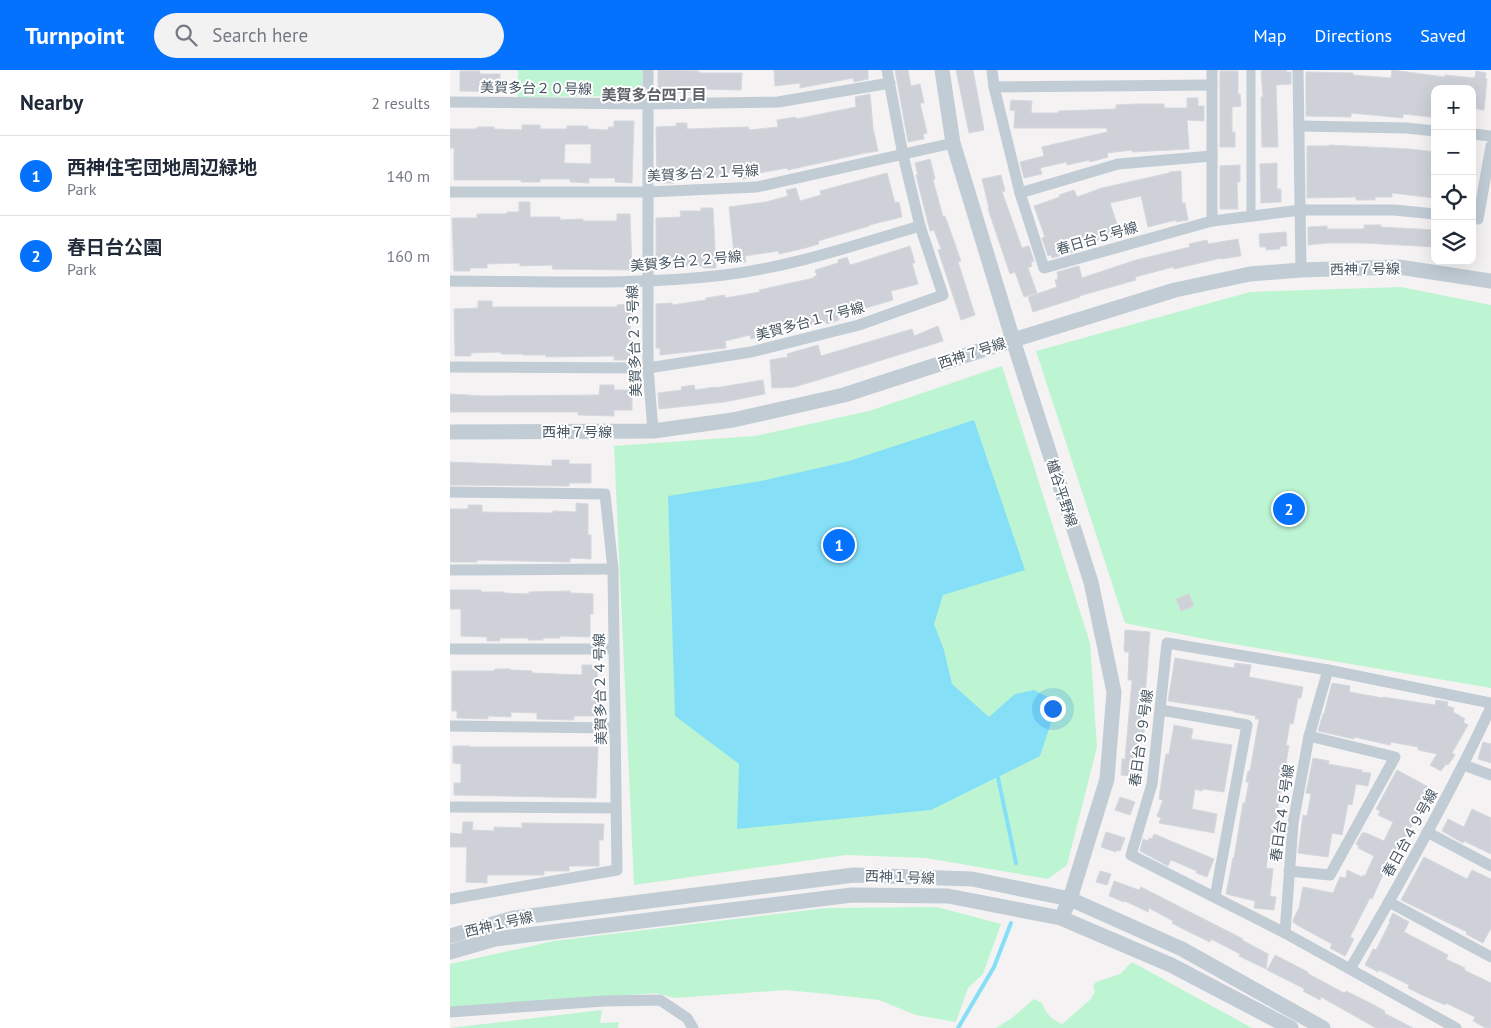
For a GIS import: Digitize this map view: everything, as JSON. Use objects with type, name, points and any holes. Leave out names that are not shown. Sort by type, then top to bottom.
[{"type":"street","name":"美賀多台２３号線","points":[[648,70],[648,368],[654,432]]},
{"type":"street","name":"美賀多台１７号線","points":[[450,367],[648,368],[751,352],[859,326],[943,295],[920,226],[903,154],[887,70]]},
{"type":"street","name":"櫨谷平野線","points":[[942,70],[953,144],[1013,340],[1091,582],[1114,692],[1107,779],[1070,899],[1061,918]]},
{"type":"street","name":"春日台５号線","points":[[992,70],[994,87],[1020,193],[1044,268],[1212,221],[1300,210],[1394,210],[1431,214]]},
{"type":"street","points":[[1212,70],[1212,221]]},
{"type":"street","points":[[1251,70],[1251,216]]},
{"type":"street","points":[[1298,70],[1302,270]]},
{"type":"street","name":"美賀多台２０号線","points":[[450,102],[648,104],[778,102],[890,83]]},
{"type":"street","points":[[994,87],[1212,84]]},
{"type":"street","points":[[1299,126],[1406,128],[1431,131]]},
{"type":"street","points":[[1476,134],[1491,136]]},
{"type":"street","name":"美賀多台２１号線","points":[[450,192],[648,192],[757,187],[953,144]]},
{"type":"street","points":[[1476,219],[1478,219],[1491,146]]},
{"type":"street","points":[[1020,193],[1118,164],[1212,156]]},
{"type":"street","name":"美賀多台２２号線","points":[[450,281],[647,281],[725,275],[810,259],[920,226]]},
{"type":"street","name":"西神７号線","points":[[450,432],[654,432],[733,420],[844,395],[1176,290],[1250,274],[1302,270],[1399,267],[1491,281]]},
{"type":"street","name":"美賀多台２４号線","points":[[450,492],[605,494],[613,569],[617,870],[450,900]]},
{"type":"street","points":[[450,570],[613,569]]},
{"type":"street","name":"春日台９９号線","points":[[1285,933],[1131,855],[1152,784],[1167,643],[1328,670]]},
{"type":"street","points":[[450,649],[614,648]]},
{"type":"street","points":[[1328,670],[1491,703]]},
{"type":"street","name":"春日台４５号線","points":[[1285,933],[1293,823],[1309,736],[1328,670]]},
{"type":"street","name":"春日台４９号線","points":[[1350,969],[1464,765],[1491,707]]},
{"type":"street","points":[[1161,710],[1247,725],[1215,897]]},
{"type":"street","points":[[450,726],[615,728]]},
{"type":"street","points":[[1289,871],[1330,875],[1395,757],[1309,736]]},
{"type":"street","points":[[1464,765],[1491,775]]},
{"type":"street","points":[[450,807],[616,808]]},
{"type":"street","points":[[1427,832],[1491,866]]},
{"type":"street","name":"西神１号線","points":[[450,936],[514,918],[854,875],[972,879],[1070,899],[1182,949],[1323,1028]]},
{"type":"street","name":"西神１号線","points":[[450,952],[495,939],[852,895],[948,896],[1061,918],[1171,965],[1291,1028]]},
{"type":"street","points":[[1389,902],[1491,957]]},
{"type":"street","points":[[1285,933],[1456,1028]]},
{"type":"street","points":[[450,1012],[604,1000],[660,1000],[687,1018],[693,1028]]},
{"type":"street","points":[[1291,1028],[1298,1014]]},
{"type":"green space","points":[[518,70],[642,70],[642,88],[636,96],[518,97]]},
{"type":"green space","points":[[1401,287],[1491,305],[1491,688],[1210,640],[1125,623],[1036,351],[1250,292]]},
{"type":"green space","points":[[1002,366],[1090,643],[1097,747],[1067,865],[1048,879],[926,858],[846,855],[634,885],[614,446],[755,436],[869,411]]},
{"type":"green space","points":[[937,907],[1001,924],[983,974],[968,988],[956,1022],[916,1015],[879,1000],[785,990],[674,998],[656,993],[450,1010],[450,964],[554,941],[827,908]]},
{"type":"green space","points":[[1132,962],[1252,1028],[996,1028],[1012,1018],[1034,999],[1042,1003],[1049,1016],[1062,1024],[1091,999],[1095,991],[1093,986],[1096,982],[1120,974]]},
{"type":"green space","points":[[602,1010],[600,1023],[619,1022],[618,1028],[450,1028]]},
{"type":"water","points":[[974,420],[1025,570],[943,595],[934,624],[944,650],[952,684],[989,717],[1015,694],[1034,690],[1048,697],[1055,711],[1040,756],[931,810],[737,829],[739,764],[675,716],[668,496],[761,481],[849,461]]},
{"type":"building","points":[[658,70],[699,71],[699,73],[742,73],[741,90],[698,89],[698,92],[658,93]]},
{"type":"building","points":[[774,70],[868,70],[868,79],[854,82],[853,78],[800,88],[800,83],[775,86]]},
{"type":"building","points":[[895,70],[908,70],[911,86],[920,84],[924,103],[920,103],[927,133],[923,134],[924,139],[908,142]]},
{"type":"building","points":[[956,70],[973,70],[984,130],[969,133]]},
{"type":"building","points":[[1261,70],[1286,70],[1291,72],[1291,84],[1276,85],[1278,147],[1262,147],[1261,97],[1263,97]]},
{"type":"building","points":[[1392,70],[1445,77],[1445,75],[1473,78],[1476,71],[1486,73],[1484,110],[1476,109],[1476,85],[1431,85],[1431,117],[1403,114],[1403,118],[1351,113],[1351,117],[1306,116],[1306,72],[1353,73],[1353,75],[1391,78]]},
{"type":"building","points":[[460,71],[500,74],[500,81],[507,81],[507,92],[460,91]]},
{"type":"building","points":[[1220,71],[1238,71],[1238,94],[1240,94],[1241,106],[1232,107],[1232,132],[1235,132],[1235,147],[1220,147]]},
{"type":"building","points":[[870,94],[873,128],[878,151],[788,170],[787,168],[753,174],[754,177],[742,179],[740,171],[720,174],[720,177],[674,177],[674,183],[657,183],[656,127],[677,126],[676,123],[687,123],[687,129],[748,127],[749,130],[778,127],[777,120],[796,117],[796,119],[856,107],[855,97]]},
{"type":"building","points":[[1187,98],[1198,98],[1198,106],[1204,106],[1204,121],[1187,120],[1189,149],[1132,152],[1132,150],[1107,153],[1108,157],[1090,162],[1089,160],[1067,165],[1066,162],[1040,168],[1042,174],[1024,178],[1020,162],[1044,156],[1042,147],[1107,132],[1107,128],[1014,128],[1015,111],[1010,110],[1011,100],[1032,101],[1031,113],[1058,113],[1059,111],[1116,109],[1116,105],[1135,104],[1164,104],[1164,108],[1187,108]]},
{"type":"building","points":[[614,121],[634,121],[632,183],[615,182],[615,178],[589,178],[589,183],[570,182],[570,179],[540,179],[540,182],[521,182],[521,180],[454,180],[454,148],[450,148],[450,129],[494,127],[494,129],[522,130],[522,125],[540,125],[540,129],[567,129],[567,126],[588,126],[588,129],[608,130],[608,127],[614,127]],"holes":[[[565,144],[591,144],[591,164],[564,163]]]},
{"type":"building","points":[[1307,146],[1431,152],[1431,198],[1392,193],[1392,197],[1375,197],[1375,200],[1356,200],[1356,197],[1307,198]]},
{"type":"building","points":[[930,159],[935,179],[933,180],[943,217],[945,216],[961,261],[958,262],[975,315],[961,320],[938,250],[941,249],[934,230],[930,231],[916,175],[918,175],[915,163]]},
{"type":"building","points":[[1277,163],[1277,189],[1281,189],[1281,202],[1261,203],[1260,164]]},
{"type":"building","points":[[1240,165],[1240,182],[1237,182],[1238,209],[1220,209],[1220,166]]},
{"type":"building","points":[[1181,171],[1182,203],[1185,203],[1188,220],[1176,222],[1176,220],[1148,227],[1141,196],[1110,203],[1118,227],[1116,228],[1118,235],[1073,248],[1074,252],[1052,258],[1051,255],[1048,256],[1042,238],[1045,237],[1034,206],[1074,190],[1077,197],[1102,188],[1169,172]]},
{"type":"building","points":[[887,173],[895,203],[899,202],[902,217],[818,241],[819,244],[805,248],[779,254],[778,251],[745,256],[746,262],[735,263],[729,207],[766,202],[788,196],[786,190],[796,188],[800,201],[821,195],[820,191]]},
{"type":"building","points":[[1001,175],[1005,191],[1002,192],[1022,248],[1029,246],[1034,261],[1031,262],[1032,266],[1028,268],[1037,293],[1024,297],[1015,272],[1010,274],[988,209],[982,179]]},
{"type":"building","points":[[519,202],[530,202],[530,217],[560,217],[560,220],[617,221],[617,214],[630,214],[632,270],[552,269],[553,265],[520,266],[520,263],[487,264],[487,268],[470,268],[470,271],[454,271],[452,218],[477,218],[477,214],[519,212]]},
{"type":"building","points":[[701,208],[713,208],[716,268],[686,266],[686,262],[656,263],[656,218],[681,217],[680,211],[701,211]]},
{"type":"building","points":[[1364,225],[1381,225],[1381,227],[1431,230],[1431,247],[1364,243],[1308,245],[1308,227],[1327,226],[1327,229],[1364,229]]},
{"type":"building","points":[[1286,232],[1287,246],[1280,246],[1280,249],[1266,250],[1266,247],[1260,247],[1259,234]]},
{"type":"building","points":[[1238,239],[1241,256],[1221,258],[1174,269],[1173,267],[1135,277],[1136,280],[1079,296],[1033,312],[1028,297],[1057,287],[1055,280],[1058,279],[1057,272],[1079,266],[1082,278],[1136,260],[1190,247],[1189,244],[1207,240],[1208,244]]},
{"type":"building","points":[[910,246],[915,263],[912,263],[918,284],[891,291],[893,300],[838,316],[839,320],[826,324],[826,321],[751,339],[750,335],[725,341],[726,348],[660,355],[660,348],[656,348],[656,304],[672,303],[672,305],[725,295],[725,298],[760,292],[759,290],[814,278],[817,276],[815,270],[838,263],[838,260],[847,257],[850,265]]},
{"type":"building","points":[[478,301],[492,301],[492,307],[617,307],[617,305],[632,304],[633,323],[630,323],[631,360],[614,360],[614,356],[546,357],[546,355],[501,354],[501,352],[471,353],[471,356],[455,356],[454,309],[478,308]]},
{"type":"building","points":[[938,326],[943,341],[794,387],[772,388],[770,360],[788,357],[787,354],[818,345],[821,356],[912,329],[914,336]]},
{"type":"building","points":[[763,380],[765,394],[724,402],[659,409],[658,393],[682,390],[681,387],[694,385],[695,390]]},
{"type":"building","points":[[600,385],[614,385],[614,390],[632,390],[632,410],[614,410],[614,416],[578,415],[578,412],[450,412],[450,394],[483,396],[599,395]]},
{"type":"building","points":[[552,460],[569,460],[569,464],[591,464],[591,483],[569,483],[569,486],[450,485],[450,462],[552,466]]},
{"type":"building","points":[[576,503],[588,504],[588,535],[591,535],[591,559],[570,558],[570,562],[477,560],[477,562],[450,562],[450,509],[468,509],[468,505],[482,505],[482,512],[576,512]]},
{"type":"building","points":[[450,590],[481,590],[481,592],[529,594],[529,592],[570,591],[570,593],[593,594],[593,614],[590,614],[590,637],[560,636],[560,638],[543,638],[543,640],[500,638],[500,641],[487,641],[487,637],[461,636],[461,609],[450,609]]},
{"type":"building","points":[[1189,594],[1194,606],[1181,611],[1176,599]]},
{"type":"building","points":[[1125,630],[1150,632],[1143,723],[1144,736],[1139,736],[1138,760],[1142,760],[1141,777],[1121,775],[1122,759],[1125,759],[1132,680],[1128,680],[1129,652],[1125,652],[1124,649]]},
{"type":"building","points":[[1175,658],[1234,668],[1235,663],[1251,665],[1249,677],[1303,687],[1301,698],[1298,698],[1293,724],[1290,723],[1286,745],[1289,746],[1273,837],[1278,838],[1276,849],[1269,848],[1266,868],[1273,869],[1270,896],[1276,897],[1274,910],[1254,908],[1255,901],[1226,894],[1243,803],[1245,803],[1249,782],[1246,782],[1248,771],[1250,771],[1259,719],[1255,719],[1256,716],[1234,711],[1168,701]]},
{"type":"building","points":[[582,665],[597,665],[598,716],[574,716],[574,720],[537,719],[537,713],[511,712],[511,717],[488,716],[488,719],[457,718],[457,711],[452,711],[452,671],[510,669],[532,671],[532,673],[582,675]]},
{"type":"building","points":[[1332,683],[1350,686],[1349,692],[1383,698],[1435,705],[1436,700],[1448,702],[1447,706],[1454,708],[1453,712],[1465,719],[1463,722],[1468,725],[1452,753],[1455,755],[1441,771],[1430,765],[1437,754],[1418,750],[1418,747],[1391,742],[1390,745],[1318,731]]},
{"type":"building","points":[[1174,725],[1193,729],[1191,739],[1232,745],[1224,792],[1195,789],[1192,809],[1217,814],[1214,833],[1159,823],[1161,818],[1157,816],[1163,800],[1159,799],[1163,771],[1166,754],[1169,754]]},
{"type":"building","points":[[1483,742],[1491,744],[1491,763],[1478,759]]},
{"type":"building","points":[[453,746],[598,747],[596,798],[454,795],[454,783],[461,783],[461,764],[453,763]]},
{"type":"building","points":[[1313,758],[1329,761],[1328,764],[1371,773],[1368,786],[1356,784],[1352,805],[1348,804],[1342,835],[1332,833],[1328,857],[1298,853],[1303,815],[1307,816],[1311,794],[1306,793]]},
{"type":"building","points":[[1397,770],[1434,790],[1425,808],[1422,806],[1388,871],[1385,870],[1372,899],[1370,898],[1350,937],[1354,939],[1345,956],[1330,948],[1332,944],[1297,925],[1293,922],[1294,918],[1299,908],[1303,887],[1333,893],[1340,877],[1346,878],[1347,870],[1362,877],[1363,875],[1365,876],[1374,856],[1358,848],[1359,846],[1356,844],[1362,833],[1384,841],[1393,822],[1378,815],[1380,811],[1376,809]]},
{"type":"building","points":[[1120,797],[1135,802],[1130,815],[1115,810]]},
{"type":"building","points":[[1472,809],[1491,818],[1491,854],[1464,841],[1463,843],[1442,831],[1448,819],[1464,827]]},
{"type":"building","points":[[463,822],[473,822],[472,830],[494,831],[494,827],[522,828],[522,823],[604,824],[603,840],[599,840],[599,866],[569,866],[569,871],[544,871],[544,875],[487,875],[487,883],[466,882],[467,847],[450,847],[450,833],[462,834]]},
{"type":"building","points":[[1106,832],[1125,838],[1120,851],[1116,850],[1116,852],[1101,847]]},
{"type":"building","points":[[1154,834],[1214,859],[1207,877],[1171,860],[1168,866],[1140,851],[1143,839],[1148,841],[1149,838],[1152,839]]},
{"type":"building","points":[[1424,857],[1467,879],[1472,870],[1491,879],[1491,928],[1483,943],[1466,934],[1467,932],[1401,900]]},
{"type":"building","points":[[1100,871],[1111,874],[1107,885],[1096,882]]},
{"type":"building","points":[[1114,881],[1139,890],[1141,887],[1243,939],[1268,954],[1266,969],[1239,956],[1240,954],[1211,939],[1210,942],[1187,931],[1149,908],[1148,912],[1109,896]]},
{"type":"building","points":[[1393,913],[1409,922],[1404,932],[1448,955],[1446,959],[1465,968],[1464,970],[1491,983],[1491,1028],[1486,1028],[1473,1021],[1475,1017],[1446,1003],[1445,1005],[1422,995],[1408,988],[1409,985],[1365,965],[1373,949],[1376,950]]},
{"type":"building","points":[[1275,955],[1344,993],[1346,991],[1370,1003],[1385,1011],[1384,1013],[1413,1028],[1376,1028],[1321,997],[1320,1000],[1303,991],[1305,989],[1267,970]]},
{"type":"waterway","points":[[997,773],[1016,863]]},
{"type":"waterway","points":[[958,1028],[994,967],[1011,923]]},
{"type":"place","name":"春日台公園","points":[[1289,509]]},
{"type":"place","name":"西神住宅団地周辺緑地","points":[[839,545]]},
{"type":"district","name":"美賀多台四丁目","points":[[654,94]]}]
